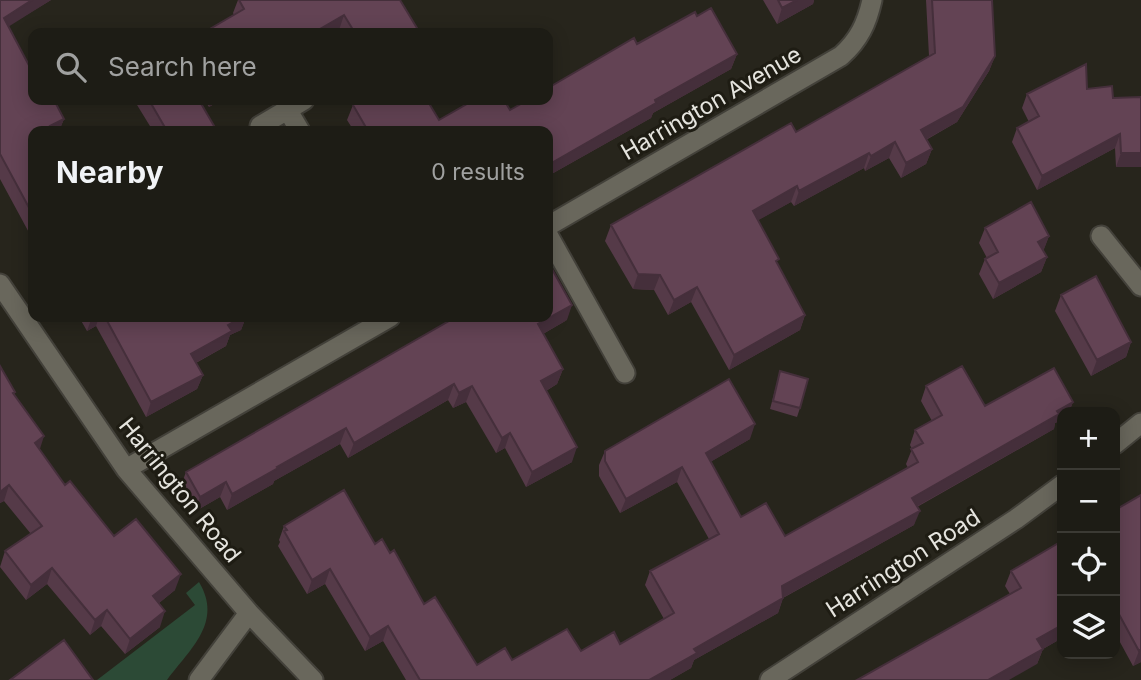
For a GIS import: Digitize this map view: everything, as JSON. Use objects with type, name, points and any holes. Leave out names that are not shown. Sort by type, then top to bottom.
[{"type":"street","name":"Harrington Avenue","points":[[553,223],[841,56],[858,38],[868,18],[872,0]]},
{"type":"street","points":[[260,126],[296,105],[299,126]]},
{"type":"street","points":[[1101,236],[1141,286]]},
{"type":"street","points":[[553,244],[625,373]]},
{"type":"street","name":"Harrington Road","points":[[0,284],[126,469],[249,613],[313,680]]},
{"type":"street","points":[[126,469],[381,322]]},
{"type":"street","points":[[1120,440],[1141,423]]},
{"type":"street","name":"Harrington Road","points":[[770,680],[1016,519],[1057,489]]},
{"type":"street","points":[[199,680],[249,613]]},
{"type":"green space","points":[[199,582],[206,596],[206,622],[194,645],[167,680],[97,680],[195,605],[186,593]]},
{"type":"building","points":[[0,0],[32,0],[4,18],[28,64],[28,105],[57,105],[64,119],[50,126],[28,126],[28,206],[0,154]]},
{"type":"building","points":[[239,0],[400,0],[417,28],[352,28],[344,15],[322,28],[212,28],[244,9]]},
{"type":"building","points":[[778,0],[797,0],[782,8]]},
{"type":"building","points":[[932,0],[992,0],[995,56],[963,107],[921,130],[932,149],[906,163],[895,142],[799,191],[797,186],[753,211],[805,315],[734,355],[697,287],[674,300],[660,275],[638,274],[611,225],[791,123],[796,132],[935,53]]},
{"type":"building","points":[[711,8],[737,54],[553,162],[553,126],[365,126],[353,105],[430,105],[439,120],[465,105],[507,105],[510,110],[519,105],[553,105],[553,85],[634,38],[637,44],[695,12],[697,16]]},
{"type":"building","points":[[1086,64],[1087,89],[1112,86],[1113,98],[1141,97],[1141,153],[1121,153],[1120,134],[1042,176],[1017,128],[1039,116],[1027,94]]},
{"type":"building","points":[[152,105],[202,105],[214,126],[164,126]]},
{"type":"building","points":[[1031,202],[1049,236],[1038,242],[1047,257],[999,283],[985,259],[998,252],[985,228]]},
{"type":"building","points":[[553,271],[572,305],[553,316]]},
{"type":"building","points":[[1096,276],[1131,342],[1097,360],[1061,295]]},
{"type":"building","points":[[108,322],[234,322],[228,325],[232,331],[191,354],[203,375],[151,402]]},
{"type":"building","points":[[447,322],[542,322],[538,324],[563,369],[541,381],[577,447],[532,472],[510,433],[502,438],[472,386],[459,393],[454,384],[354,443],[346,428],[232,494],[226,482],[200,497],[186,472]]},
{"type":"building","points":[[0,366],[15,392],[13,393],[44,436],[35,443],[65,485],[70,481],[114,536],[136,519],[181,574],[153,596],[165,611],[130,639],[107,610],[95,620],[52,568],[31,585],[5,551],[42,526],[9,485],[0,492]]},
{"type":"building","points":[[962,366],[985,406],[1054,368],[1073,402],[1064,407],[1057,407],[1057,415],[912,498],[920,511],[782,586],[783,598],[694,649],[697,653],[649,680],[420,680],[388,626],[370,637],[330,569],[312,580],[284,531],[287,530],[284,526],[344,490],[375,544],[382,539],[390,553],[394,550],[424,604],[435,597],[477,665],[505,648],[512,660],[567,629],[581,651],[614,632],[620,644],[674,613],[650,571],[719,534],[682,467],[626,499],[605,461],[605,451],[729,379],[755,424],[706,453],[741,517],[766,503],[785,536],[918,462],[911,449],[923,443],[915,430],[942,415],[926,386]]},
{"type":"building","points":[[780,371],[808,379],[800,408],[773,401]]},
{"type":"building","points":[[1141,495],[1139,651],[1120,616],[1120,507]]},
{"type":"building","points":[[1057,544],[1057,628],[1037,639],[1043,649],[988,680],[857,680],[1021,588],[1011,571]]},
{"type":"building","points":[[64,640],[93,680],[10,680]]}]
